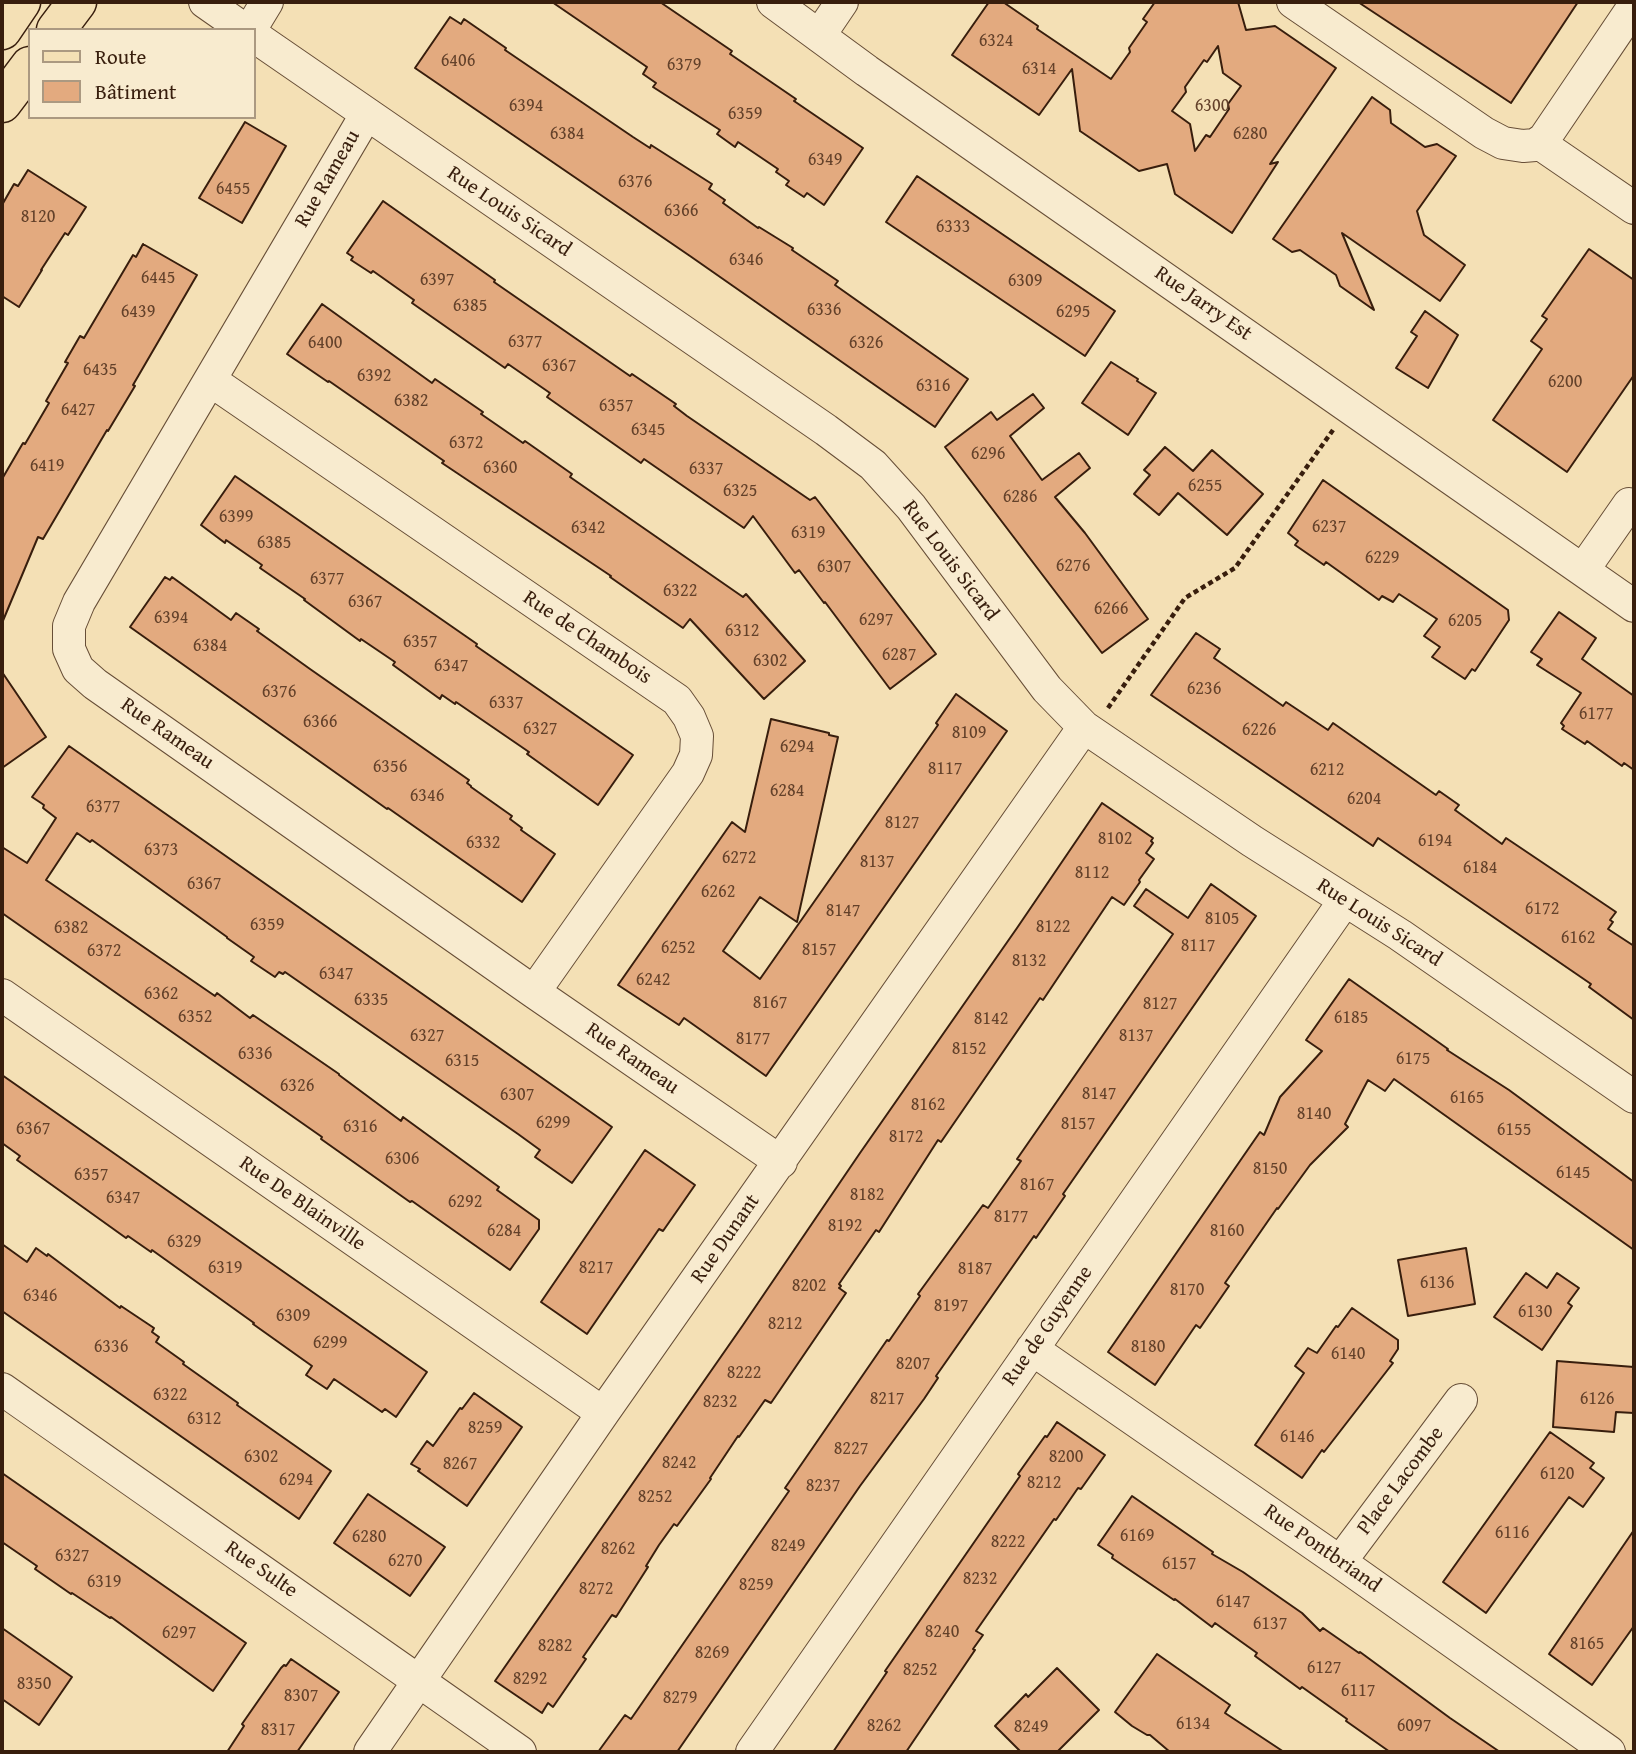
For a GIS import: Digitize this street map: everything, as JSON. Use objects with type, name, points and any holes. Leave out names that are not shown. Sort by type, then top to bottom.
[{"type":"main road","points":[[2,30],[21,2]]},
{"type":"main road","points":[[58,28],[77,2]]},
{"type":"main road","points":[[2,103],[28,69]]},
{"type":"street","points":[[205,2],[242,28]]},
{"type":"street","points":[[251,28],[267,2]]},
{"type":"street","name":"Rue Jarry Est","points":[[773,2],[1634,606]]},
{"type":"street","points":[[819,36],[842,2]]},
{"type":"street","points":[[1293,2],[1483,133],[1503,143],[1523,146],[1535,145],[1544,139],[1634,6]]},
{"type":"street","name":"Rue Louis Sicard","points":[[256,37],[827,430],[873,465],[911,507],[1046,689],[1088,729],[1252,841],[1399,935],[1634,1097]]},
{"type":"street","name":"Rue Rameau","points":[[366,115],[79,602],[69,626],[69,649],[78,669],[95,684],[780,1162]]},
{"type":"street","points":[[1539,143],[1634,208]]},
{"type":"street","name":"Rue de Chambois","points":[[211,380],[677,700],[689,717],[697,736],[696,755],[688,773],[534,992]]},
{"type":"street","points":[[1583,570],[1629,504],[1634,508]]},
{"type":"street","name":"Rue Dunant","points":[[370,1752],[603,1413],[1088,729]]},
{"type":"street","name":"Rue de Guyenne","points":[[752,1752],[1345,900]]},
{"type":"street","name":"Rue De Blainville","points":[[2,995],[603,1413]]},
{"type":"street","name":"Rue Pontbriand","points":[[1032,1349],[1609,1752]]},
{"type":"street","name":"Rue Sulte","points":[[2,1389],[520,1752]]},
{"type":"street","name":"Place Lacombe","points":[[1340,1562],[1461,1400]]},
{"type":"path","points":[[1088,729],[1185,598],[1235,568],[1350,406]]},
{"type":"building","points":[[552,2],[660,2],[732,51],[730,54],[863,148],[824,205],[807,193],[804,197],[786,185],[789,181],[776,172],[778,169],[738,142],[735,147],[717,134],[720,130],[653,87],[656,83],[643,74],[647,67]]},
{"type":"building","points":[[989,2],[1003,2],[1038,26],[1037,29],[1111,79],[1130,52],[1129,48],[1147,22],[1143,19],[1155,2],[1238,2],[1246,30],[1275,26],[1336,68],[1270,164],[1278,162],[1232,233],[1175,194],[1167,164],[1139,171],[1080,131],[1072,69],[1039,115],[952,55]],"holes":[[[1218,46],[1223,73],[1241,86],[1210,137],[1206,135],[1195,151],[1190,124],[1172,111],[1204,60],[1207,62]]]},
{"type":"building","points":[[1358,2],[1578,2],[1511,103]]},
{"type":"building","points":[[450,17],[461,24],[464,19],[633,137],[650,148],[651,145],[712,184],[709,189],[725,200],[723,203],[758,228],[793,248],[792,250],[838,281],[835,285],[968,379],[935,427],[415,68]]},
{"type":"building","points":[[1372,97],[1390,110],[1391,123],[1425,147],[1437,144],[1456,156],[1417,211],[1424,235],[1465,265],[1440,301],[1342,233],[1374,310],[1340,286],[1336,275],[1300,250],[1292,252],[1273,239]]},
{"type":"building","points":[[245,122],[286,146],[242,223],[199,198]]},
{"type":"building","points":[[28,170],[86,207],[68,235],[65,233],[19,307],[2,296],[2,205],[14,184],[18,186]]},
{"type":"building","points":[[917,176],[1115,311],[1085,356],[886,222]]},
{"type":"building","points":[[383,201],[495,280],[494,282],[630,376],[632,374],[676,404],[674,406],[687,416],[810,500],[815,497],[936,654],[890,689],[825,602],[799,570],[795,573],[753,516],[744,528],[644,459],[641,463],[547,397],[550,393],[508,364],[505,368],[412,303],[414,300],[373,271],[371,273],[351,260],[353,257],[347,253]]},
{"type":"building","points":[[143,244],[197,275],[133,385],[135,386],[43,539],[38,537],[2,623],[2,479],[49,403],[46,401],[80,336],[84,338],[133,255],[136,257]]},
{"type":"building","points":[[1589,249],[1634,280],[1634,375],[1567,472],[1493,420],[1542,349],[1531,341],[1547,319],[1542,316]]},
{"type":"building","points":[[322,304],[432,383],[435,379],[523,443],[525,441],[572,474],[570,477],[743,597],[746,594],[805,661],[764,699],[690,619],[683,628],[287,354]]},
{"type":"building","points":[[1425,311],[1458,335],[1428,388],[1396,368],[1417,336],[1411,332]]},
{"type":"building","points":[[1111,362],[1156,393],[1128,435],[1082,403]]},
{"type":"building","points":[[1033,394],[1044,408],[1010,436],[1042,480],[1079,453],[1090,468],[1055,497],[1148,619],[1102,653],[945,447],[991,412],[997,420]]},
{"type":"building","points":[[1165,447],[1193,471],[1212,450],[1263,494],[1227,535],[1178,493],[1159,515],[1134,494],[1150,475],[1144,470]]},
{"type":"building","points":[[235,476],[633,755],[598,805],[527,754],[529,752],[456,702],[455,704],[442,695],[440,699],[393,665],[395,662],[361,639],[360,641],[260,568],[262,565],[201,525]]},
{"type":"building","points":[[1323,480],[1508,610],[1509,620],[1475,671],[1472,669],[1465,679],[1432,657],[1440,647],[1424,636],[1437,619],[1399,594],[1393,602],[1382,596],[1379,600],[1326,562],[1324,565],[1295,545],[1298,541],[1288,533]]},
{"type":"building","points":[[165,577],[170,580],[172,577],[231,620],[236,613],[259,629],[257,631],[469,780],[467,783],[471,787],[512,816],[510,819],[522,828],[521,830],[555,854],[522,902],[130,627]]},
{"type":"building","points":[[1559,612],[1596,638],[1582,659],[1634,696],[1634,770],[1624,763],[1622,766],[1587,741],[1585,744],[1562,729],[1564,726],[1561,723],[1581,693],[1537,665],[1542,659],[1531,652]]},
{"type":"building","points":[[1196,633],[1220,649],[1214,658],[1283,706],[1286,702],[1328,730],[1333,723],[1436,795],[1439,791],[1459,805],[1455,810],[1502,844],[1506,838],[1616,912],[1608,929],[1634,946],[1634,1020],[1589,987],[1591,984],[1378,838],[1373,846],[1151,695]]},
{"type":"building","points":[[2,672],[46,737],[2,768]]},
{"type":"building","points":[[956,694],[1007,731],[766,1076],[684,1018],[679,1025],[618,985],[732,822],[745,832],[771,719],[838,737],[797,922],[760,897],[723,951],[760,979],[938,725],[936,723]]},
{"type":"building","points":[[69,746],[612,1127],[572,1183],[535,1157],[540,1150],[518,1134],[285,972],[279,972],[275,977],[251,961],[254,957],[227,937],[92,840],[90,842],[77,833],[46,880],[215,996],[217,993],[250,1018],[253,1015],[339,1074],[401,1121],[403,1117],[499,1187],[497,1190],[539,1220],[539,1229],[510,1270],[2,913],[2,847],[27,863],[56,818],[32,797]]},
{"type":"building","points":[[1102,803],[1153,838],[1153,843],[1146,853],[1154,859],[1140,882],[1124,905],[1112,897],[1043,1000],[1040,998],[941,1142],[938,1140],[879,1232],[876,1230],[839,1284],[839,1288],[846,1293],[771,1403],[765,1400],[738,1436],[677,1526],[674,1524],[659,1545],[616,1617],[612,1615],[553,1707],[548,1703],[542,1713],[495,1681]]},
{"type":"building","points":[[1211,884],[1256,916],[1063,1194],[1065,1196],[1036,1238],[1034,1236],[936,1376],[938,1378],[924,1399],[860,1486],[677,1752],[598,1752],[625,1715],[631,1719],[789,1491],[785,1488],[920,1296],[918,1294],[983,1205],[988,1208],[1021,1161],[1017,1159],[1173,934],[1134,906],[1146,889],[1188,918]]},
{"type":"building","points":[[1349,979],[1447,1050],[1509,1090],[1634,1182],[1634,1250],[1394,1079],[1385,1091],[1368,1080],[1345,1124],[1348,1127],[1310,1165],[1277,1208],[1225,1283],[1229,1286],[1200,1328],[1196,1325],[1155,1385],[1108,1352],[1260,1132],[1264,1135],[1280,1097],[1322,1051],[1306,1040]]},
{"type":"building","points":[[2,1075],[427,1372],[396,1417],[385,1409],[382,1412],[334,1379],[327,1389],[306,1375],[312,1366],[152,1250],[151,1252],[128,1236],[126,1238],[17,1160],[20,1156],[2,1143]]},
{"type":"building","points":[[645,1150],[695,1185],[663,1231],[659,1229],[587,1334],[541,1302]]},
{"type":"building","points":[[2,1244],[27,1262],[36,1248],[47,1256],[48,1254],[120,1308],[121,1306],[154,1328],[152,1332],[159,1337],[156,1342],[184,1362],[183,1364],[331,1471],[299,1519],[2,1311]]},
{"type":"building","points":[[1466,1248],[1475,1304],[1408,1316],[1398,1260]]},
{"type":"building","points":[[1526,1273],[1547,1288],[1557,1273],[1579,1288],[1568,1303],[1572,1306],[1542,1350],[1494,1317]]},
{"type":"building","points":[[1352,1308],[1398,1340],[1398,1349],[1390,1361],[1393,1363],[1302,1478],[1255,1445],[1304,1373],[1295,1366],[1308,1348],[1317,1353]]},
{"type":"building","points":[[1557,1361],[1634,1367],[1634,1413],[1616,1412],[1614,1432],[1553,1427]]},
{"type":"building","points":[[474,1393],[522,1427],[467,1506],[411,1464],[427,1441],[433,1446]]},
{"type":"building","points":[[1057,1422],[1105,1455],[1081,1489],[1078,1488],[1056,1520],[1054,1519],[976,1631],[983,1635],[973,1649],[975,1650],[906,1752],[833,1752],[887,1672],[885,1671],[1020,1476],[1018,1474]]},
{"type":"building","points":[[1550,1432],[1594,1463],[1590,1468],[1604,1478],[1583,1507],[1569,1497],[1486,1613],[1443,1582]]},
{"type":"building","points":[[2,1473],[246,1643],[213,1691],[111,1617],[35,1569],[37,1566],[2,1542]]},
{"type":"building","points":[[368,1494],[445,1547],[410,1596],[334,1543]]},
{"type":"building","points":[[1132,1496],[1213,1552],[1212,1554],[1302,1613],[1320,1631],[1323,1628],[1360,1652],[1500,1752],[1390,1752],[1255,1656],[1257,1653],[1215,1623],[1212,1627],[1112,1558],[1113,1555],[1098,1545]]},
{"type":"building","points":[[1634,1530],[1634,1626],[1592,1685],[1549,1654]]},
{"type":"building","points":[[2,1628],[72,1677],[39,1725],[2,1699]]},
{"type":"building","points":[[1157,1654],[1230,1705],[1225,1713],[1284,1752],[1170,1752],[1150,1735],[1132,1726],[1115,1712]]},
{"type":"building","points":[[291,1659],[339,1692],[297,1752],[227,1752],[244,1726],[242,1724],[281,1668]]},
{"type":"building","points":[[1057,1668],[1099,1710],[1057,1752],[1021,1752],[995,1726],[1026,1694],[1028,1697]]}]
